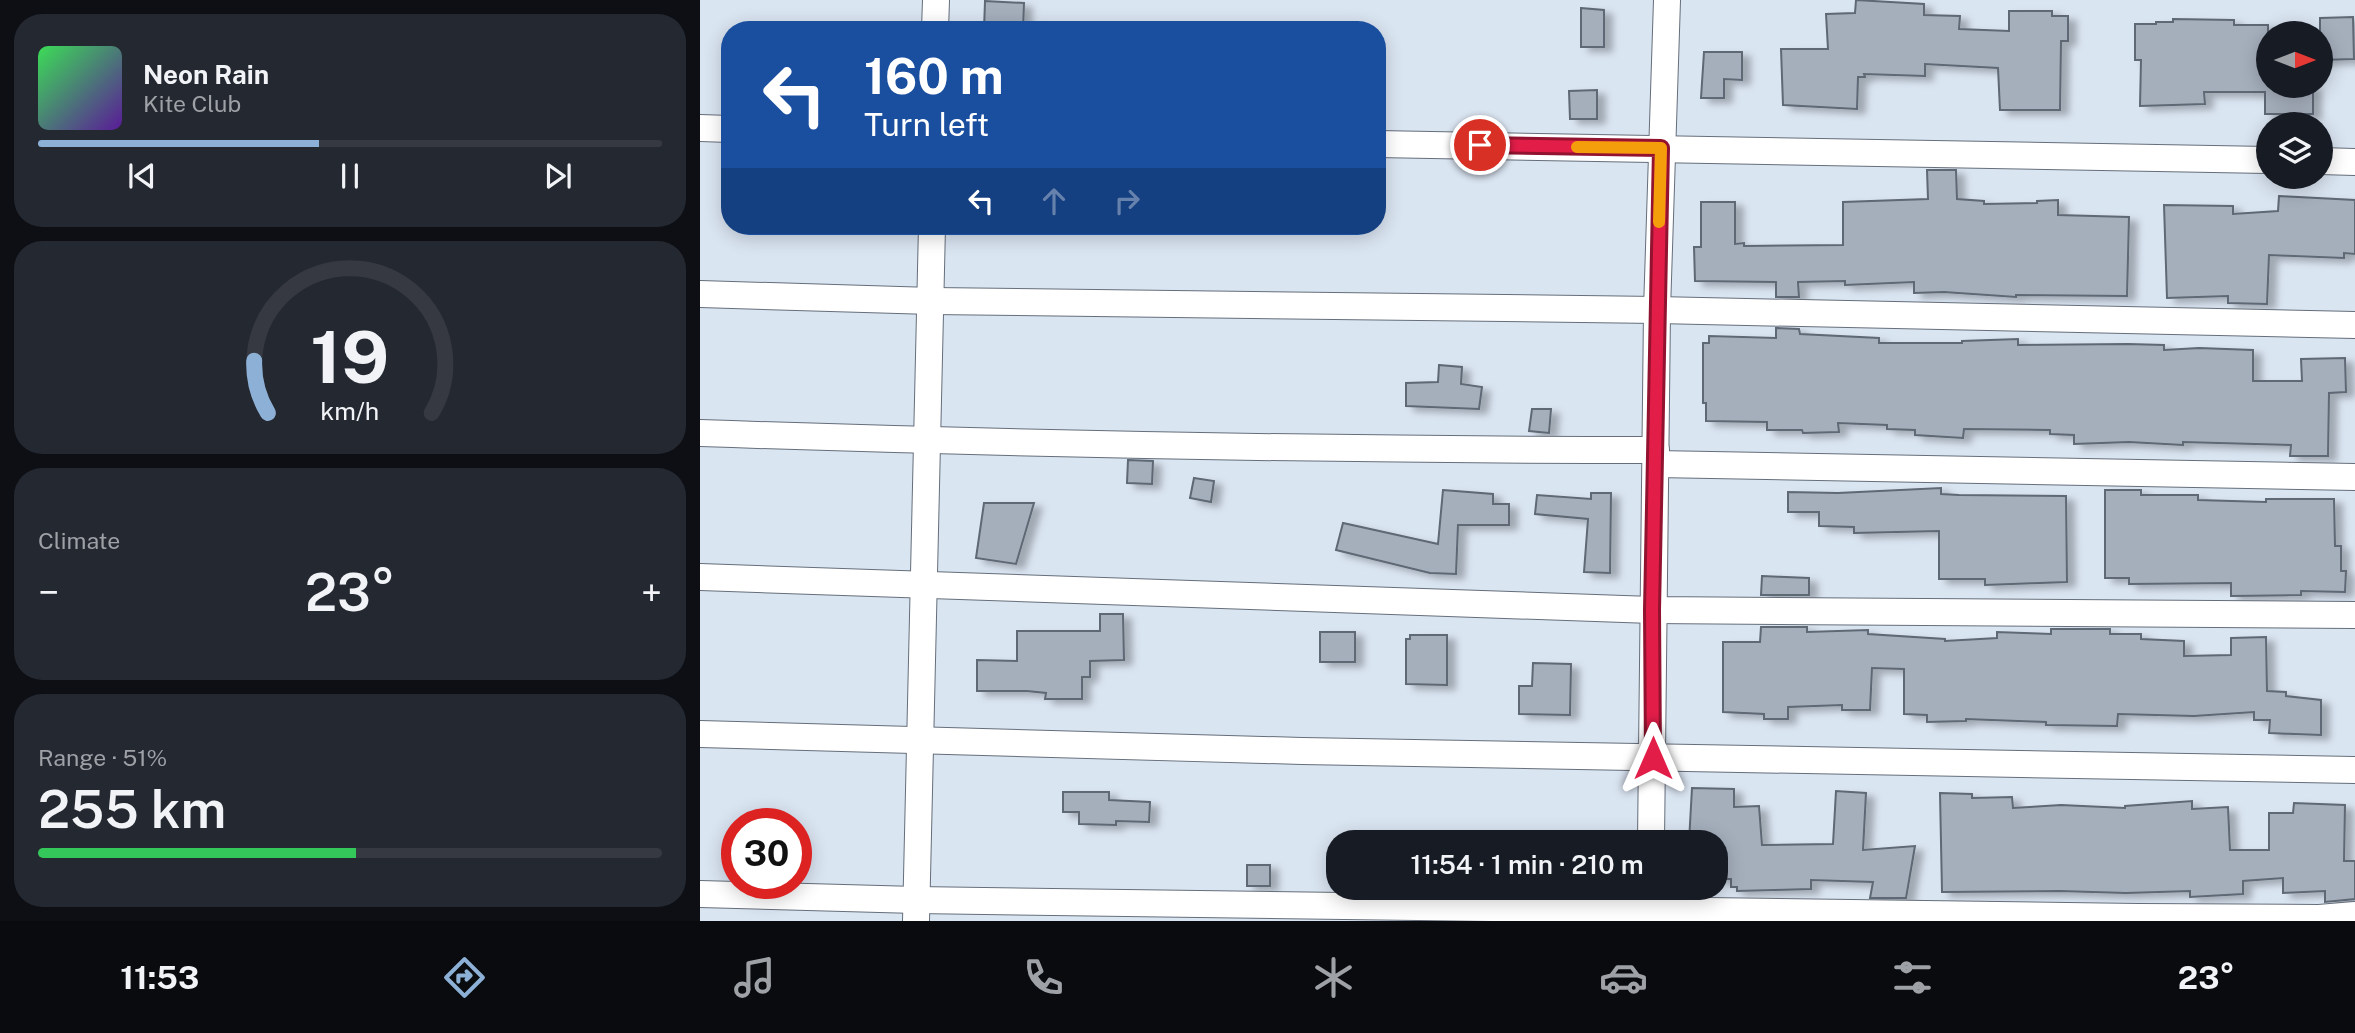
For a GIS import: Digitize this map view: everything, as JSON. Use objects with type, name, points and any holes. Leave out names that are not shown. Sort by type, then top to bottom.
[{"type":"street","points":[[935,21],[936,0]]},
{"type":"street","points":[[1651,830],[1657,310],[1667,0]]},
{"type":"street","points":[[700,128],[721,129]]},
{"type":"street","points":[[1386,144],[2256,160]]},
{"type":"street","points":[[2333,161],[2355,162]]},
{"type":"street","points":[[916,911],[932,235]]},
{"type":"street","points":[[700,294],[932,301],[1657,310],[2355,325]]},
{"type":"street","points":[[700,433],[2355,477]]},
{"type":"street","points":[[700,577],[1652,610],[2355,615]]},
{"type":"street","points":[[700,734],[920,742],[1653,758],[2355,770]]},
{"type":"street","points":[[700,894],[916,911],[1649,906],[2138,917],[2319,918],[2355,915]]},
{"type":"building","points":[[1856,0],[1924,4],[1924,15],[1960,16],[1959,29],[2009,31],[2009,11],[2052,11],[2052,16],[2068,16],[2068,41],[2061,41],[2060,110],[2000,110],[1998,68],[1925,64],[1925,76],[1864,74],[1865,77],[1858,77],[1857,109],[1783,105],[1781,49],[1828,49],[1826,14],[1855,13]]},
{"type":"building","points":[[985,1],[1024,3],[1023,21],[984,21]]},
{"type":"building","points":[[1581,8],[1604,10],[1604,47],[1581,47]]},
{"type":"building","points":[[2353,17],[2354,59],[2333,60],[2333,21],[2320,21],[2320,18]]},
{"type":"building","points":[[2173,19],[2234,20],[2234,25],[2256,25],[2256,92],[2204,92],[2205,104],[2140,106],[2141,60],[2135,60],[2135,24],[2173,22]]},
{"type":"building","points":[[1704,52],[1742,52],[1742,80],[1724,79],[1724,98],[1701,98]]},
{"type":"building","points":[[1597,90],[1597,119],[1570,119],[1569,91]]},
{"type":"building","points":[[2265,98],[2313,98],[2313,112],[2265,112]]},
{"type":"building","points":[[1927,170],[1956,170],[1957,199],[1984,201],[1984,204],[2058,200],[2058,215],[2129,217],[2127,296],[2016,297],[1944,292],[1914,293],[1914,282],[1845,285],[1845,281],[1798,282],[1799,297],[1776,297],[1776,282],[1695,281],[1694,247],[1701,247],[1701,202],[1735,202],[1735,244],[1843,245],[1843,202],[1928,199]]},
{"type":"building","points":[[2279,196],[2355,200],[2355,254],[2344,253],[2344,258],[2269,255],[2267,304],[2228,303],[2228,296],[2167,298],[2164,205],[2233,206],[2233,214],[2278,211]]},
{"type":"building","points":[[1776,328],[1799,329],[1800,334],[1879,338],[1879,343],[1962,343],[2018,339],[2018,345],[2128,344],[2164,345],[2164,350],[2253,350],[2253,381],[2302,381],[2301,359],[2345,358],[2346,392],[2329,393],[2328,456],[2290,456],[2291,445],[2183,442],[2183,445],[2129,442],[2074,444],[2074,435],[2050,434],[2050,430],[1964,429],[1963,438],[1915,435],[1915,430],[1887,429],[1887,425],[1838,423],[1839,432],[1803,433],[1802,430],[1767,430],[1767,422],[1706,421],[1706,403],[1703,403],[1703,343],[1709,343],[1709,336],[1776,338]]},
{"type":"building","points":[[1439,365],[1462,367],[1461,384],[1482,387],[1479,409],[1406,406],[1406,383],[1438,382]]},
{"type":"building","points":[[1532,409],[1551,409],[1549,433],[1529,431]]},
{"type":"building","points":[[1128,460],[1153,461],[1152,484],[1127,483]]},
{"type":"building","points":[[1194,478],[1214,481],[1211,502],[1190,498]]},
{"type":"building","points":[[1941,488],[1941,494],[2066,496],[2067,582],[1985,585],[1985,579],[1939,579],[1939,531],[1854,533],[1854,527],[1819,526],[1819,512],[1788,512],[1788,492],[1838,493]]},
{"type":"building","points":[[1443,490],[1493,494],[1493,504],[1509,504],[1509,525],[1458,525],[1456,574],[1430,573],[1336,550],[1343,523],[1438,544]]},
{"type":"building","points":[[2105,490],[2141,490],[2141,495],[2198,495],[2198,500],[2266,502],[2266,499],[2334,499],[2335,546],[2341,546],[2341,571],[2346,571],[2345,592],[2301,591],[2301,595],[2231,596],[2231,583],[2129,584],[2129,578],[2105,578]]},
{"type":"building","points":[[1591,493],[1611,493],[1610,573],[1584,572],[1588,519],[1535,514],[1537,495],[1591,499]]},
{"type":"building","points":[[984,503],[1034,503],[1016,564],[976,558]]},
{"type":"building","points":[[1762,576],[1809,578],[1809,595],[1761,595]]},
{"type":"building","points":[[1100,614],[1123,614],[1124,660],[1090,661],[1090,677],[1082,677],[1082,699],[1045,699],[1046,693],[1027,691],[977,691],[977,660],[1017,661],[1017,631],[1100,631]]},
{"type":"building","points":[[1761,627],[1807,627],[1807,632],[1868,630],[1868,634],[1945,641],[1997,638],[1997,632],[2051,634],[2051,629],[2110,629],[2110,634],[2141,634],[2141,639],[2184,641],[2184,656],[2231,655],[2231,638],[2266,637],[2267,691],[2286,692],[2286,696],[2321,700],[2321,735],[2269,733],[2270,720],[2254,720],[2254,712],[2194,716],[2118,714],[2117,726],[2046,725],[2046,722],[1966,719],[1927,722],[1927,715],[1904,714],[1904,669],[1872,668],[1870,710],[1842,710],[1842,705],[1788,707],[1788,719],[1764,719],[1764,714],[1723,712],[1723,642],[1760,642]]},
{"type":"building","points":[[1320,632],[1355,632],[1355,662],[1320,662]]},
{"type":"building","points":[[1410,635],[1447,635],[1447,685],[1406,684],[1406,639],[1410,639]]},
{"type":"building","points":[[1533,663],[1571,664],[1570,715],[1519,714],[1519,686],[1532,686]]},
{"type":"building","points":[[1692,788],[1734,789],[1734,807],[1759,806],[1762,845],[1833,844],[1836,791],[1866,793],[1863,850],[1915,846],[1906,898],[1870,898],[1873,882],[1811,880],[1811,889],[1737,891],[1737,887],[1731,887],[1731,879],[1728,879],[1728,830],[1690,830]]},
{"type":"building","points":[[1063,792],[1109,792],[1109,800],[1150,802],[1149,822],[1079,824],[1079,812],[1063,812]]},
{"type":"building","points":[[1940,793],[1972,794],[1972,798],[2012,797],[2013,808],[2061,805],[2125,808],[2192,801],[2192,809],[2228,807],[2230,850],[2269,850],[2269,813],[2293,813],[2294,803],[2345,805],[2344,861],[2355,861],[2355,899],[2325,902],[2325,891],[2283,893],[2283,878],[2243,881],[2243,894],[2190,897],[2190,891],[1942,892]]},
{"type":"building","points":[[1247,865],[1270,865],[1270,886],[1247,886]]},
{"type":"slow traffic","points":[[1577,147],[1661,148],[1659,222]]},
{"type":"route","points":[[1480,145],[1661,148],[1652,610],[1653,758]]}]
